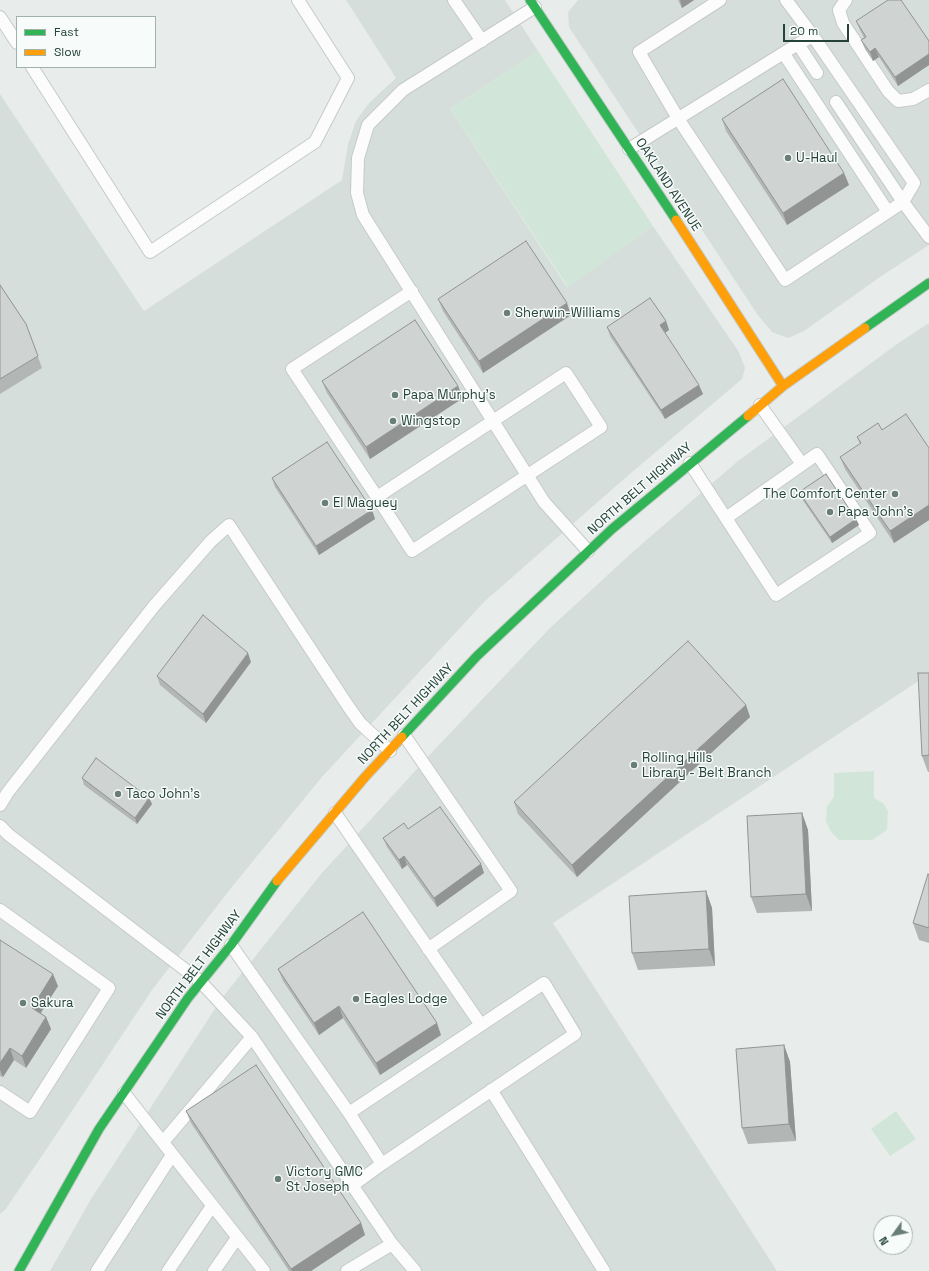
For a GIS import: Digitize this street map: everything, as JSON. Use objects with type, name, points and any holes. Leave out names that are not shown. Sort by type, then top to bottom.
[{"type":"main road","name":"OAKLAND AVENUE","points":[[532,4],[783,386]]},
{"type":"main road","name":"NORTH BELT HIGHWAY","points":[[18,1271],[99,1129],[200,981],[231,945],[278,880],[404,735],[477,656],[612,529],[783,386],[929,283]]},
{"type":"lane","points":[[33,68],[150,252],[315,142],[348,78],[298,0]]},
{"type":"lane","points":[[454,0],[482,42]]},
{"type":"lane","points":[[720,0],[639,52],[679,120],[785,280],[903,202],[914,183],[814,36],[786,0]]},
{"type":"lane","points":[[846,0],[839,10],[843,23],[888,91],[898,101],[913,99],[929,90]]},
{"type":"lane","points":[[532,4],[482,42],[403,90],[368,125],[358,158],[357,193],[364,215],[544,502],[588,551]]},
{"type":"lane","points":[[0,17],[16,41]]},
{"type":"lane","points":[[629,150],[798,44],[814,36]]},
{"type":"lane","points":[[798,44],[817,73]]},
{"type":"lane","points":[[784,54],[888,212]]},
{"type":"lane","points":[[836,102],[903,202],[929,237]]},
{"type":"lane","points":[[377,497],[566,373],[601,427],[528,476],[412,550],[292,369],[412,291]]},
{"type":"lane","points":[[760,405],[802,464]]},
{"type":"lane","points":[[690,463],[776,595],[870,533],[817,454],[726,518]]},
{"type":"lane","points":[[0,805],[8,792],[154,606],[211,541],[229,525],[360,723],[390,751]]},
{"type":"lane","points":[[404,735],[511,891],[428,949]]},
{"type":"lane","points":[[335,813],[481,1025]]},
{"type":"lane","points":[[0,826],[9,835],[200,981],[252,1037],[392,1244],[415,1271]]},
{"type":"lane","points":[[0,1092],[30,1112],[109,988],[1,912]]},
{"type":"lane","points":[[231,945],[349,1113],[382,1164]]},
{"type":"lane","points":[[349,1113],[544,983],[574,1034],[353,1185]]},
{"type":"lane","points":[[163,1142],[252,1037]]},
{"type":"lane","points":[[491,1090],[604,1271]]},
{"type":"lane","points":[[124,1093],[264,1271]]},
{"type":"lane","points":[[97,1271],[172,1155]]},
{"type":"lane","points":[[168,1271],[212,1206]]},
{"type":"lane","points":[[214,1271],[237,1238]]},
{"type":"lane","points":[[347,1271],[392,1244]]},
{"type":"shaded area","points":[[346,0],[505,0],[538,51],[450,109],[567,287],[653,226],[739,352],[745,368],[742,379],[624,479],[484,602],[322,777],[231,888],[152,990],[52,1141],[5,1210],[0,1214],[0,94],[144,311],[342,180],[348,144],[356,121],[369,103],[396,78]]},
{"type":"shaded area","points":[[578,0],[929,0],[929,245],[880,277],[804,331],[788,338],[772,332],[757,314],[569,27],[568,12]]},
{"type":"shaded area","points":[[929,323],[929,674],[553,923],[777,1271],[50,1271],[91,1199],[222,998],[321,874],[436,748],[550,628],[636,549],[738,461],[897,344]]},
{"type":"green space","points":[[538,51],[653,226],[568,287],[450,109]]},
{"type":"green space","points":[[874,771],[874,798],[883,803],[888,811],[887,830],[872,840],[839,840],[831,832],[826,821],[827,806],[834,797],[834,773]]},
{"type":"green space","points":[[896,1111],[916,1139],[890,1156],[871,1129]]},
{"type":"building","points":[[888,0],[901,0],[929,41],[929,54],[895,77],[875,48],[870,52],[861,40],[866,37],[856,21]]},
{"type":"building","name":"U-Haul","points":[[783,79],[844,173],[783,213],[722,119]]},
{"type":"building","name":"Sherwin-Williams","points":[[526,241],[567,303],[479,361],[438,299]]},
{"type":"building","points":[[0,285],[26,324],[38,356],[0,379]]},
{"type":"building","points":[[650,298],[666,321],[660,325],[699,385],[661,410],[607,327]]},
{"type":"building","name":"Papa Murphy's","points":[[415,320],[458,386],[366,447],[322,381]]},
{"type":"building","name":"The Comfort Center","points":[[906,414],[929,448],[929,505],[890,531],[840,457],[861,443],[857,437],[878,423],[882,430]]},
{"type":"building","name":"El Maguey","points":[[327,442],[372,510],[316,546],[272,478]]},
{"type":"building","name":"Papa John's","points":[[826,474],[856,519],[830,537],[799,492]]},
{"type":"building","points":[[203,615],[248,653],[203,714],[157,676]]},
{"type":"building","name":"Rolling Hills Library - Belt Branch","points":[[688,641],[746,705],[572,865],[514,802]]},
{"type":"building","points":[[918,673],[929,673],[929,755],[922,756]]},
{"type":"building","name":"Taco John's","points":[[96,758],[149,798],[135,818],[82,778]]},
{"type":"building","points":[[440,807],[481,864],[434,898],[404,856],[399,860],[383,838],[404,823],[408,829]]},
{"type":"building","points":[[802,813],[806,894],[751,897],[747,816]]},
{"type":"building","points":[[928,874],[929,875],[929,928],[913,923]]},
{"type":"building","points":[[706,891],[709,949],[632,953],[629,896]]},
{"type":"building","name":"Eagles Lodge","points":[[363,912],[437,1023],[376,1063],[339,1006],[314,1023],[278,969]]},
{"type":"building","name":"Sakura","points":[[0,940],[53,974],[32,1008],[46,1017],[22,1056],[10,1048],[0,1063]]},
{"type":"building","points":[[784,1045],[789,1124],[742,1128],[736,1049]]},
{"type":"building","name":"Victory GMC St Joseph","points":[[256,1065],[361,1223],[291,1269],[186,1111]]},
{"type":"traffic: fast","points":[[530,0],[676,220]]},
{"type":"traffic: fast","points":[[865,328],[929,283]]},
{"type":"traffic: fast","points":[[402,737],[477,656],[612,529],[748,416]]},
{"type":"traffic: fast","points":[[19,1271],[99,1129],[188,998],[231,945],[277,881]]},
{"type":"traffic: slow","points":[[676,220],[783,386]]},
{"type":"traffic: slow","points":[[748,416],[783,386],[865,328]]},
{"type":"traffic: slow","points":[[277,881],[365,777],[402,737]]},
{"type":"place","name":"U-Haul","points":[[788,158]]},
{"type":"place","name":"Sherwin-Williams","points":[[507,313]]},
{"type":"place","name":"Papa Murphy's","points":[[395,395]]},
{"type":"place","name":"Wingstop","points":[[393,421]]},
{"type":"place","name":"The Comfort Center","points":[[895,494]]},
{"type":"place","name":"El Maguey","points":[[325,503]]},
{"type":"place","name":"Papa John's","points":[[830,512]]},
{"type":"place","name":"Rolling Hills Library - Belt Branch","points":[[634,765]]},
{"type":"place","name":"Taco John's","points":[[118,794]]},
{"type":"place","name":"Eagles Lodge","points":[[356,999]]},
{"type":"place","name":"Sakura","points":[[23,1003]]},
{"type":"place","name":"Victory GMC St Joseph","points":[[278,1179]]}]
